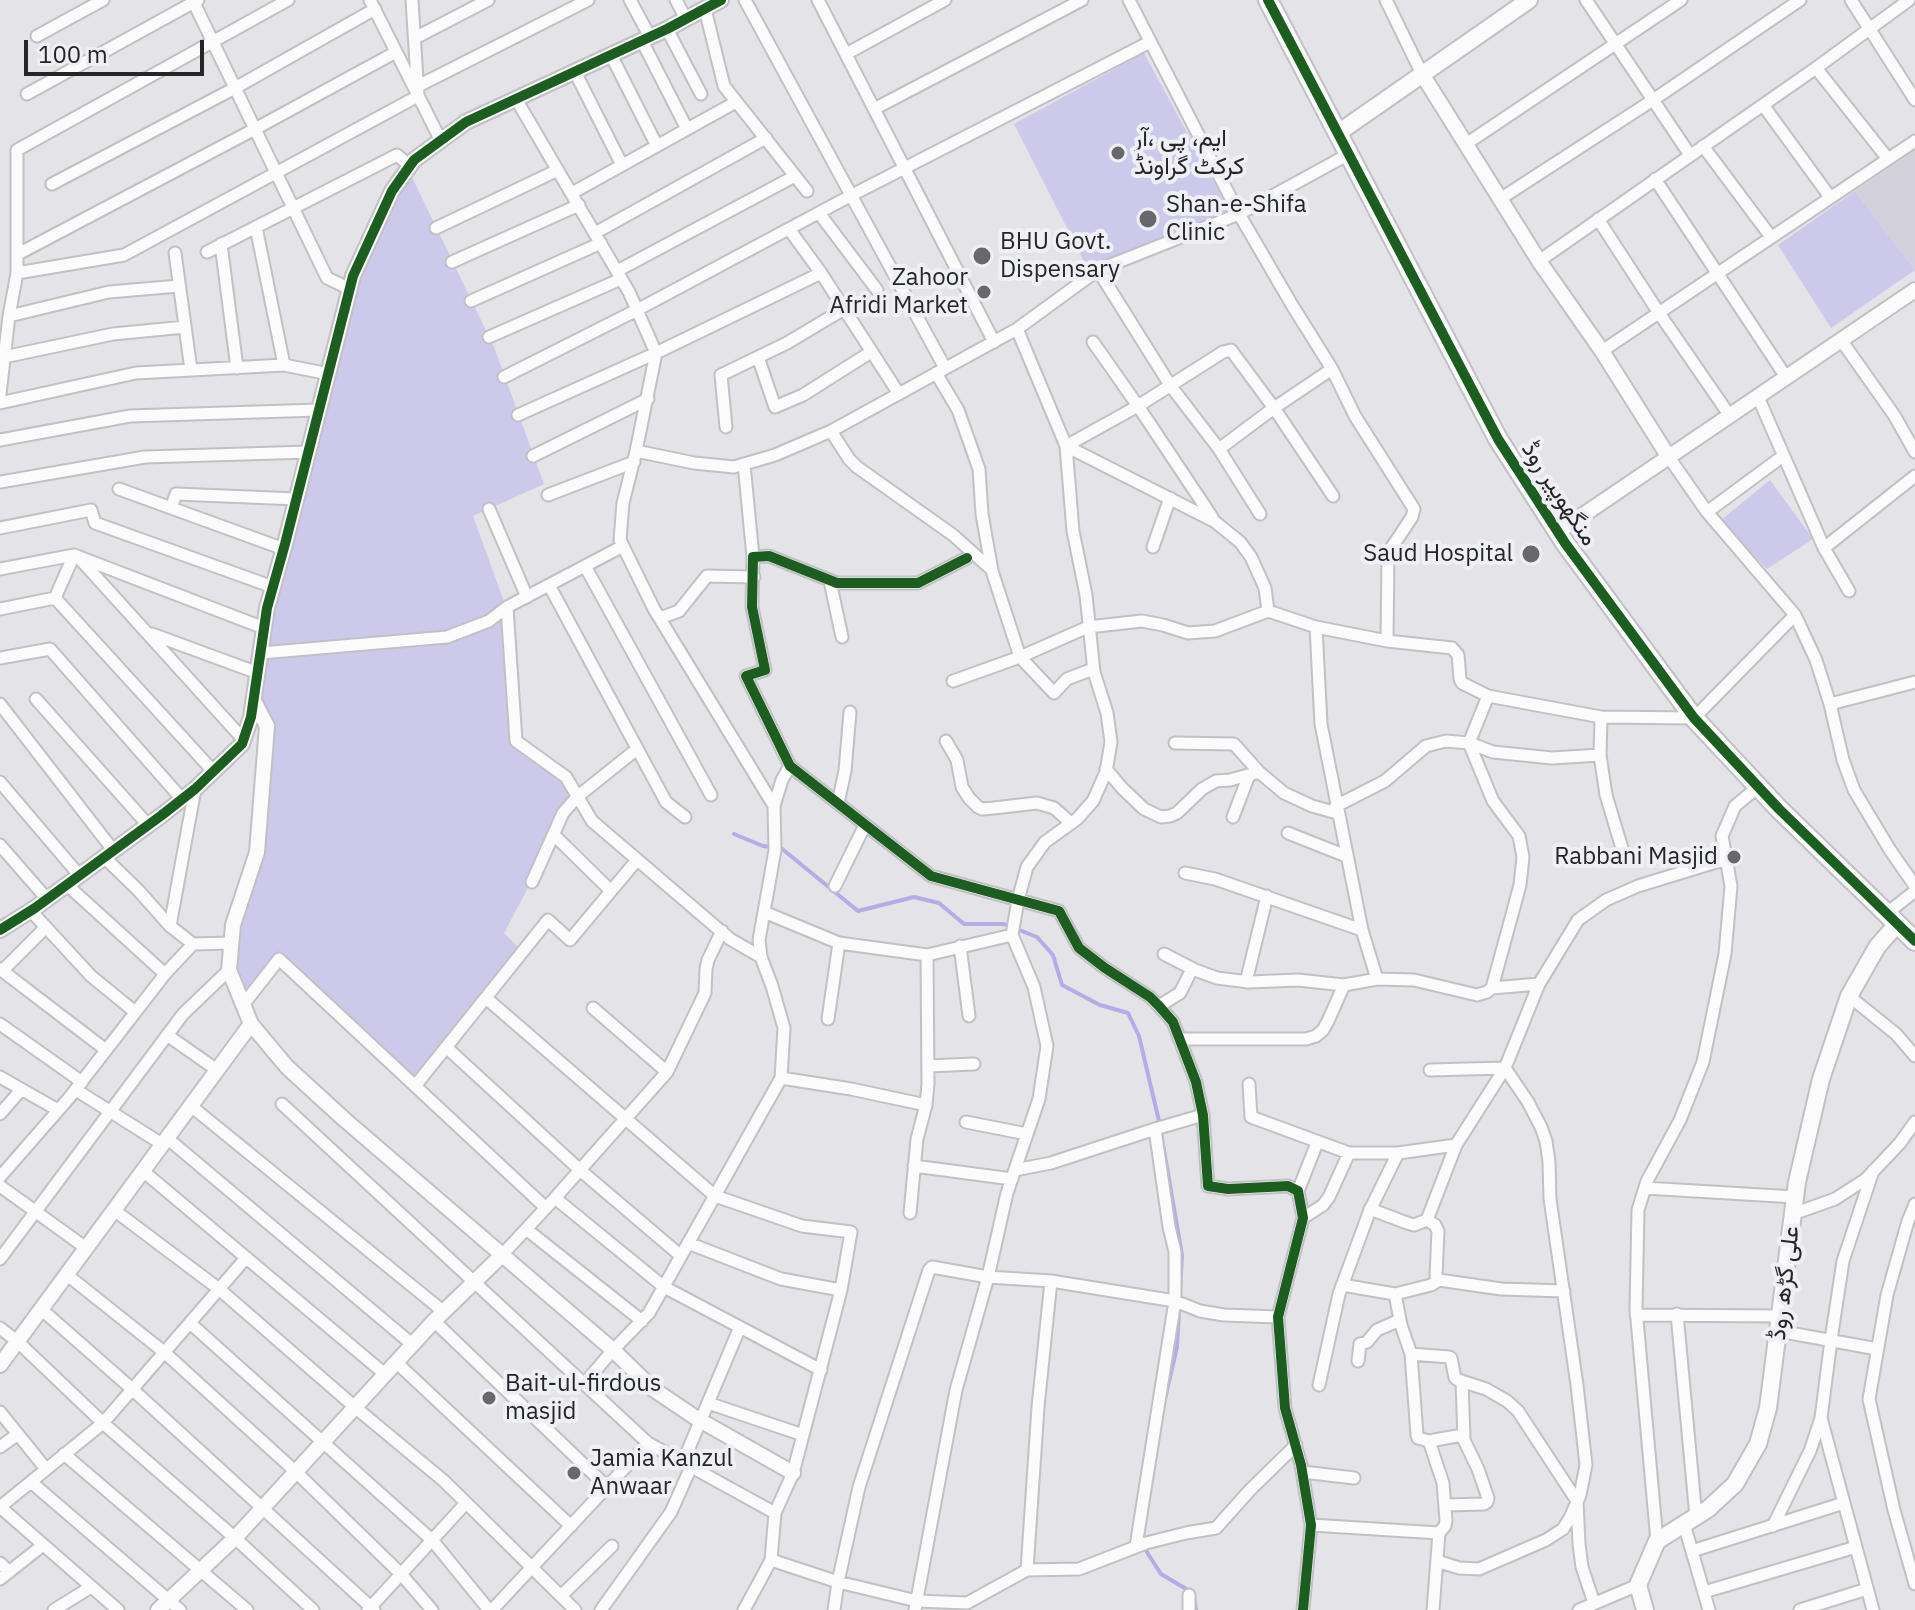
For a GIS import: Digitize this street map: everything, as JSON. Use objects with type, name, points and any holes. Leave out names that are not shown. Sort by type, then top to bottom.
[{"type":"main road","name":"منگھوپیر روڈ","points":[[1268,0],[1498,439],[1558,532],[1694,718],[1758,787],[1915,941]]},
{"type":"main road","points":[[1338,133],[1529,0]]},
{"type":"main road","name":"علی گڑھ روڈ","points":[[1657,1541],[1708,1509],[1735,1484],[1758,1444],[1768,1408],[1797,1182],[1821,1079],[1849,996],[1891,920]]},
{"type":"main road","points":[[1645,1610],[1638,1585],[1657,1541]]},
{"type":"street","points":[[37,36],[103,0]]},
{"type":"street","points":[[0,394],[17,273],[17,150],[288,0]]},
{"type":"street","points":[[412,0],[418,91]]},
{"type":"street","points":[[415,38],[488,0]]},
{"type":"street","points":[[17,273],[124,255],[588,0]]},
{"type":"street","points":[[630,0],[687,129]]},
{"type":"street","points":[[676,0],[686,19]]},
{"type":"street","points":[[3,924],[31,911],[148,825],[195,789],[242,744],[254,701],[267,608],[353,276],[392,191],[414,160],[466,122],[667,29],[721,0]]},
{"type":"street","points":[[745,0],[852,195],[958,410],[979,469],[982,514],[992,571],[1020,657],[1054,693],[1067,679],[1093,669]]},
{"type":"street","points":[[818,0],[994,342]]},
{"type":"street","points":[[846,54],[945,0]]},
{"type":"street","points":[[874,109],[1082,0]]},
{"type":"street","points":[[1129,0],[1239,214],[1332,369],[1355,416],[1414,509],[1388,553],[1387,641]]},
{"type":"street","points":[[1386,0],[1422,74],[1539,261],[1602,351],[1668,456],[1707,512],[1795,615],[1816,660],[1854,790],[1915,889],[1891,920]]},
{"type":"street","points":[[1586,0],[1690,155]]},
{"type":"street","points":[[1466,144],[1681,0]]},
{"type":"street","points":[[1500,199],[1800,0]]},
{"type":"street","points":[[1851,0],[1915,100]]},
{"type":"street","points":[[1539,261],[1909,0]]},
{"type":"street","points":[[27,94],[196,1],[212,42],[327,278],[350,289]]},
{"type":"street","points":[[52,184],[235,88],[373,5],[441,141]]},
{"type":"street","points":[[705,9],[724,86],[807,191]]},
{"type":"street","points":[[667,29],[701,94]]},
{"type":"street","points":[[504,377],[1150,42]]},
{"type":"street","points":[[18,254],[396,52]]},
{"type":"street","points":[[611,55],[657,146]]},
{"type":"street","points":[[1816,68],[1888,159]]},
{"type":"street","points":[[575,72],[622,165]]},
{"type":"street","points":[[516,99],[619,275],[656,353],[623,503],[620,540],[660,618],[774,806]]},
{"type":"street","points":[[572,193],[736,102]]},
{"type":"street","points":[[1763,105],[1830,197]]},
{"type":"street","points":[[471,301],[598,238],[766,138]]},
{"type":"street","points":[[1602,351],[1915,141]]},
{"type":"street","points":[[1703,146],[1771,237]]},
{"type":"street","points":[[548,495],[635,457],[734,467],[775,455],[831,431],[1017,329],[1098,270],[1239,214],[1349,154]]},
{"type":"street","points":[[207,252],[397,155],[410,166]]},
{"type":"street","points":[[436,228],[558,170]]},
{"type":"street","points":[[489,337],[619,275],[795,176]]},
{"type":"street","points":[[1655,179],[1786,377]]},
{"type":"street","points":[[452,262],[579,205]]},
{"type":"street","points":[[819,213],[877,290]]},
{"type":"street","points":[[1598,219],[1730,416]]},
{"type":"street","points":[[256,227],[284,365]]},
{"type":"street","points":[[789,229],[899,394]]},
{"type":"street","points":[[221,244],[237,368]]},
{"type":"street","points":[[175,253],[191,370]]},
{"type":"street","points":[[1098,270],[1170,385],[1219,449],[1260,514]]},
{"type":"street","points":[[518,415],[656,353],[821,273]]},
{"type":"street","points":[[9,316],[109,292],[179,286]]},
{"type":"street","points":[[1558,532],[1915,290]]},
{"type":"street","points":[[726,427],[721,375],[844,309]]},
{"type":"street","points":[[4,357],[113,334],[185,327]]},
{"type":"street","points":[[916,1606],[956,1390],[1013,1174],[1039,1099],[1047,1046],[1034,987],[1011,934],[1018,900],[1027,867],[1045,842],[1071,823],[1093,801],[1106,769],[1111,742],[1107,713],[1093,669],[1086,595],[1073,531],[1066,446],[1017,329]]},
{"type":"street","points":[[1841,340],[1894,415],[1915,452]]},
{"type":"street","points":[[1093,342],[1214,521]]},
{"type":"street","points":[[1066,446],[1138,406],[1226,350],[1231,350],[1333,496]]},
{"type":"street","points":[[758,357],[775,407],[803,395],[871,352]]},
{"type":"street","points":[[0,403],[136,373],[284,365],[329,374]]},
{"type":"street","points":[[1219,449],[1332,369]]},
{"type":"street","points":[[1758,397],[1824,548],[1849,591]]},
{"type":"street","points":[[533,456],[648,399]]},
{"type":"street","points":[[0,440],[130,416],[319,410]]},
{"type":"street","points":[[831,431],[857,467],[953,535],[992,571]]},
{"type":"street","points":[[1066,446],[1214,521],[1240,542],[1260,575],[1268,611]]},
{"type":"street","points":[[0,482],[145,457],[309,452]]},
{"type":"street","points":[[1707,512],[1783,456]]},
{"type":"street","points":[[744,464],[753,557],[752,607],[765,670],[746,676],[790,766],[931,876],[1059,911],[1079,948],[1150,997],[1173,1022],[1196,1082],[1203,1115],[1208,1186],[1228,1189],[1288,1186],[1298,1191]]},
{"type":"street","points":[[1824,548],[1915,476]]},
{"type":"street","points":[[119,489],[284,549]]},
{"type":"street","points":[[171,508],[176,494],[297,499]]},
{"type":"street","points":[[1153,547],[1170,498]]},
{"type":"street","points":[[489,509],[527,597]]},
{"type":"street","points":[[0,528],[91,510],[95,523],[273,587]]},
{"type":"street","points":[[261,653],[447,637],[489,621],[507,607],[623,546]]},
{"type":"street","points":[[0,569],[76,556],[264,628]]},
{"type":"street","points":[[55,598],[76,556]]},
{"type":"street","points":[[76,556],[243,739]]},
{"type":"street","points":[[753,557],[769,556],[837,583],[918,583],[967,558]]},
{"type":"street","points":[[585,566],[711,795]]},
{"type":"street","points":[[660,618],[679,611],[707,576],[754,577]]},
{"type":"street","points":[[830,581],[842,637]]},
{"type":"street","points":[[549,585],[666,802],[685,817]]},
{"type":"street","points":[[0,609],[55,598]]},
{"type":"street","points":[[55,598],[213,771]]},
{"type":"street","points":[[507,607],[516,741],[566,777],[592,821],[722,931],[761,957]]},
{"type":"street","points":[[953,681],[1020,657],[1088,627],[1142,621],[1188,633],[1215,631],[1268,611],[1316,627],[1387,641],[1452,648],[1458,655],[1462,683],[1488,696],[1601,717],[1694,718],[1795,615]]},
{"type":"street","points":[[1316,627],[1321,724],[1362,930],[1377,979]]},
{"type":"street","points":[[147,633],[258,673]]},
{"type":"street","points":[[0,658],[50,649],[181,798]]},
{"type":"street","points":[[1830,704],[1915,682]]},
{"type":"street","points":[[1488,696],[1469,743],[1493,801],[1519,836],[1523,857],[1520,885],[1492,988]]},
{"type":"street","points":[[36,699],[148,825]]},
{"type":"street","points":[[254,701],[267,726],[257,852],[233,925],[229,970],[251,1024],[287,1067],[345,1120],[613,1350],[653,1389],[793,1473]]},
{"type":"street","points":[[0,704],[109,853],[170,926],[193,944],[232,943]]},
{"type":"street","points":[[838,803],[845,771],[850,712]]},
{"type":"street","points":[[1601,717],[1600,755],[1606,795],[1624,855]]},
{"type":"street","points":[[946,741],[957,760],[962,787],[978,807],[1037,803],[1054,808],[1071,823]]},
{"type":"street","points":[[1175,743],[1234,744],[1254,773],[1284,793],[1312,806],[1336,810],[1385,781],[1426,746],[1446,741],[1469,743],[1493,752],[1552,758],[1600,755]]},
{"type":"street","points":[[532,882],[563,813],[577,797],[637,749]]},
{"type":"street","points":[[584,1384],[649,1313],[781,1078],[784,1028],[761,957],[759,940],[775,846],[774,806],[790,766]]},
{"type":"street","points":[[1106,769],[1144,809],[1161,817],[1177,813],[1202,789],[1216,781],[1254,773]]},
{"type":"street","points":[[1233,817],[1254,773]]},
{"type":"street","points":[[0,782],[79,875]]},
{"type":"street","points":[[1657,1541],[1636,1315],[1638,1210],[1645,1188],[1680,1120],[1703,1062],[1725,954],[1731,886],[1722,836],[1735,806],[1758,787]]},
{"type":"street","points":[[170,926],[195,789]]},
{"type":"street","points":[[835,886],[865,825]]},
{"type":"street","points":[[1288,833],[1346,856]]},
{"type":"street","points":[[554,835],[611,891]]},
{"type":"street","points":[[0,845],[47,899]]},
{"type":"street","points":[[1370,1209],[1414,1225],[1427,1220],[1456,1145],[1505,1068],[1539,984],[1578,920],[1606,900],[1638,886],[1726,859]]},
{"type":"street","points":[[415,1086],[548,920],[570,940],[637,860]]},
{"type":"street","points":[[1185,873],[1215,879],[1362,930]]},
{"type":"street","points":[[66,884],[165,974]]},
{"type":"street","points":[[1246,982],[1267,896]]},
{"type":"street","points":[[31,911],[91,976],[135,1012]]},
{"type":"street","points":[[764,912],[839,943],[927,955],[1011,934]]},
{"type":"street","points":[[46,927],[1,970],[106,1050]]},
{"type":"street","points":[[31,1482],[169,1607],[439,1317],[546,1208],[667,1072],[705,993],[708,960],[722,931]]},
{"type":"street","points":[[828,1019],[839,943]]},
{"type":"street","points":[[0,1177],[79,1086],[165,974],[193,944]]},
{"type":"street","points":[[960,946],[969,1016]]},
{"type":"street","points":[[1164,954],[1217,978],[1246,982],[1298,980],[1344,985],[1377,979],[1414,980],[1477,995],[1492,988],[1539,984]]},
{"type":"street","points":[[910,1213],[917,1139],[928,1084],[927,955]]},
{"type":"street","points":[[243,1005],[279,959],[546,1208]]},
{"type":"street","points":[[1159,1006],[1180,993],[1192,969]]},
{"type":"street","points":[[0,1259],[183,1014],[229,970]]},
{"type":"street","points":[[1179,1039],[1306,1039],[1316,1036],[1328,1021],[1344,985]]},
{"type":"street","points":[[1849,996],[1896,1034],[1915,1056]]},
{"type":"street","points":[[486,998],[715,1196],[802,1226],[851,1232],[841,1290],[821,1370],[793,1473],[775,1513],[771,1560],[744,1610]]},
{"type":"street","points":[[593,1008],[667,1072]]},
{"type":"street","points":[[0,1024],[110,1111],[164,1141],[413,1345]]},
{"type":"street","points":[[0,1365],[251,1024]]},
{"type":"street","points":[[167,1035],[217,1070]]},
{"type":"street","points":[[446,1047],[580,1170],[681,1256]]},
{"type":"street","points":[[928,1066],[974,1064]]},
{"type":"street","points":[[1430,1070],[1505,1068]]},
{"type":"street","points":[[1437,1561],[1459,1568],[1479,1569],[1546,1540],[1563,1529],[1577,1501],[1586,1465],[1550,1199],[1546,1141],[1528,1102],[1505,1068]]},
{"type":"street","points":[[0,1077],[58,1110]]},
{"type":"street","points":[[781,1078],[926,1105]]},
{"type":"street","points":[[1249,1084],[1251,1117],[1349,1153],[1398,1153],[1456,1145]]},
{"type":"street","points":[[0,1114],[21,1090]]},
{"type":"street","points":[[282,1104],[648,1443],[775,1513]]},
{"type":"street","points":[[191,1106],[439,1317],[607,1487]]},
{"type":"street","points":[[914,1166],[1013,1174],[1203,1115]]},
{"type":"street","points":[[966,1122],[1027,1134]]},
{"type":"street","points":[[1645,1188],[1794,1205],[1835,1199],[1866,1179],[1915,1122]]},
{"type":"street","points":[[1140,1545],[1179,1302],[1159,1128]]},
{"type":"street","points":[[1303,1610],[1311,1525],[1303,1472],[1285,1408],[1278,1317],[1303,1218],[1298,1191],[1317,1143]]},
{"type":"street","points":[[1303,1218],[1323,1205],[1329,1197],[1349,1153]]},
{"type":"street","points":[[1319,1385],[1342,1285],[1370,1209],[1398,1153]]},
{"type":"street","points":[[143,1171],[386,1375]]},
{"type":"street","points":[[1773,1526],[1810,1451],[1821,1418],[1843,1261],[1873,1171]]},
{"type":"street","points":[[0,1186],[86,1248]]},
{"type":"street","points":[[555,1198],[664,1287],[821,1370]]},
{"type":"street","points":[[1915,1204],[1887,1295],[1869,1399],[1894,1510],[1915,1584]]},
{"type":"street","points":[[114,1210],[219,1289],[444,1481],[575,1610]]},
{"type":"street","points":[[1427,1220],[1438,1231],[1436,1277],[1439,1280]]},
{"type":"street","points":[[526,1229],[642,1321]]},
{"type":"street","points":[[688,1243],[781,1279],[841,1290]]},
{"type":"street","points":[[118,1610],[0,1507],[103,1423],[246,1258]]},
{"type":"street","points":[[834,1610],[859,1487],[929,1270],[936,1266],[988,1277],[1051,1281],[1179,1302],[1200,1311],[1224,1315],[1278,1317]]},
{"type":"street","points":[[66,1274],[164,1352],[296,1472],[401,1574],[432,1610]]},
{"type":"street","points":[[1342,1285],[1395,1294],[1439,1280],[1501,1289],[1564,1291]]},
{"type":"street","points":[[1027,1570],[1038,1407],[1051,1281]]},
{"type":"street","points":[[1395,1294],[1411,1354],[1418,1438],[1429,1441],[1463,1435]]},
{"type":"street","points":[[41,1309],[371,1609],[466,1503]]},
{"type":"street","points":[[1636,1315],[1677,1314],[1780,1323],[1831,1340],[1877,1349]]},
{"type":"street","points":[[1677,1314],[1692,1551],[1709,1610]]},
{"type":"street","points":[[1358,1361],[1360,1344],[1367,1342],[1377,1330],[1400,1320]]},
{"type":"street","points":[[190,1323],[432,1540],[491,1610],[648,1443]]},
{"type":"street","points":[[601,1610],[671,1512],[701,1420],[740,1327]]},
{"type":"street","points":[[0,1328],[313,1610]]},
{"type":"street","points":[[1411,1354],[1451,1358],[1455,1378],[1486,1389],[1518,1411],[1577,1501],[1582,1567],[1594,1603]]},
{"type":"street","points":[[397,1363],[571,1526]]},
{"type":"street","points":[[1446,1505],[1484,1504],[1488,1498],[1463,1435],[1462,1381]]},
{"type":"street","points":[[708,1403],[803,1435]]},
{"type":"street","points":[[0,1412],[46,1469]]},
{"type":"street","points":[[1821,1418],[1873,1610]]},
{"type":"street","points":[[0,1447],[18,1434]]},
{"type":"street","points":[[1429,1441],[1443,1483],[1446,1505],[1445,1526],[1439,1533],[1433,1610]]},
{"type":"street","points":[[771,1560],[916,1606],[971,1606],[1027,1570],[1079,1569],[1140,1545],[1216,1528],[1296,1445]]},
{"type":"street","points":[[64,1454],[247,1610]]},
{"type":"street","points":[[1303,1472],[1354,1478]]},
{"type":"street","points":[[1692,1551],[1844,1503]]},
{"type":"street","points":[[1311,1525],[1439,1533]]},
{"type":"street","points":[[0,1563],[5,1575],[43,1545]]},
{"type":"street","points":[[561,1596],[612,1546]]},
{"type":"street","points":[[1704,1592],[1856,1547]]},
{"type":"street","points":[[1579,1610],[1638,1585]]},
{"type":"street","points":[[54,1610],[91,1587]]},
{"type":"street","points":[[1800,1610],[1867,1589]]},
{"type":"street","points":[[1189,1595],[1189,1610]]},
{"type":"shaded area","points":[[1144,53],[1230,212],[1092,277],[1014,124]]},
{"type":"shaded area","points":[[1915,150],[1915,270],[1855,191]]},
{"type":"shaded area","points":[[408,169],[494,347],[544,484],[473,516],[506,607],[517,741],[566,777],[577,796],[504,933],[523,952],[415,1085],[280,959],[243,1005],[229,970],[257,852],[268,726],[254,701],[268,608],[354,275]]},
{"type":"shaded area","points":[[1855,191],[1915,270],[1831,328],[1778,245]]},
{"type":"shaded area","points":[[1770,480],[1813,539],[1767,569],[1720,521]]},
{"type":"waterway","points":[[734,834],[763,846],[781,848],[858,911],[914,897],[939,903],[964,924],[1004,924],[1037,937],[1053,955],[1062,985],[1100,1005],[1128,1013],[1139,1036],[1159,1121],[1182,1255],[1177,1347],[1165,1399]]},
{"type":"waterway","points":[[1144,1545],[1161,1574],[1193,1593],[1196,1610]]},
{"type":"cycle path","points":[[0,930],[162,815],[195,789],[242,744],[251,717],[267,608],[353,276],[392,191],[414,160],[466,122],[667,29],[721,0]]},
{"type":"cycle path","points":[[1268,0],[1498,439],[1565,543],[1694,718],[1779,809],[1915,941]]},
{"type":"cycle path","points":[[967,558],[918,583],[837,583],[769,556],[753,557],[752,607],[765,670],[746,676],[790,766],[931,876],[1059,911],[1079,948],[1159,1006],[1173,1022],[1196,1082],[1203,1115],[1208,1186],[1228,1189],[1288,1186],[1298,1191],[1303,1218],[1278,1317],[1285,1408],[1301,1465],[1311,1525],[1303,1610]]},
{"type":"place","name":"ایم، پی ،آر کرکٹ گراونڈ","points":[[1118,153]]},
{"type":"place","name":"Shan-e-Shifa Clinic","points":[[1148,219]]},
{"type":"place","name":"BHU Govt. Dispensary","points":[[982,256]]},
{"type":"place","name":"Zahoor Afridi Market","points":[[984,292]]},
{"type":"place","name":"Saud Hospital","points":[[1531,554]]},
{"type":"place","name":"Rabbani Masjid","points":[[1734,857]]},
{"type":"place","name":"Bait-ul-firdous masjid","points":[[489,1398]]},
{"type":"place","name":"Jamia Kanzul Anwaar","points":[[574,1473]]}]
